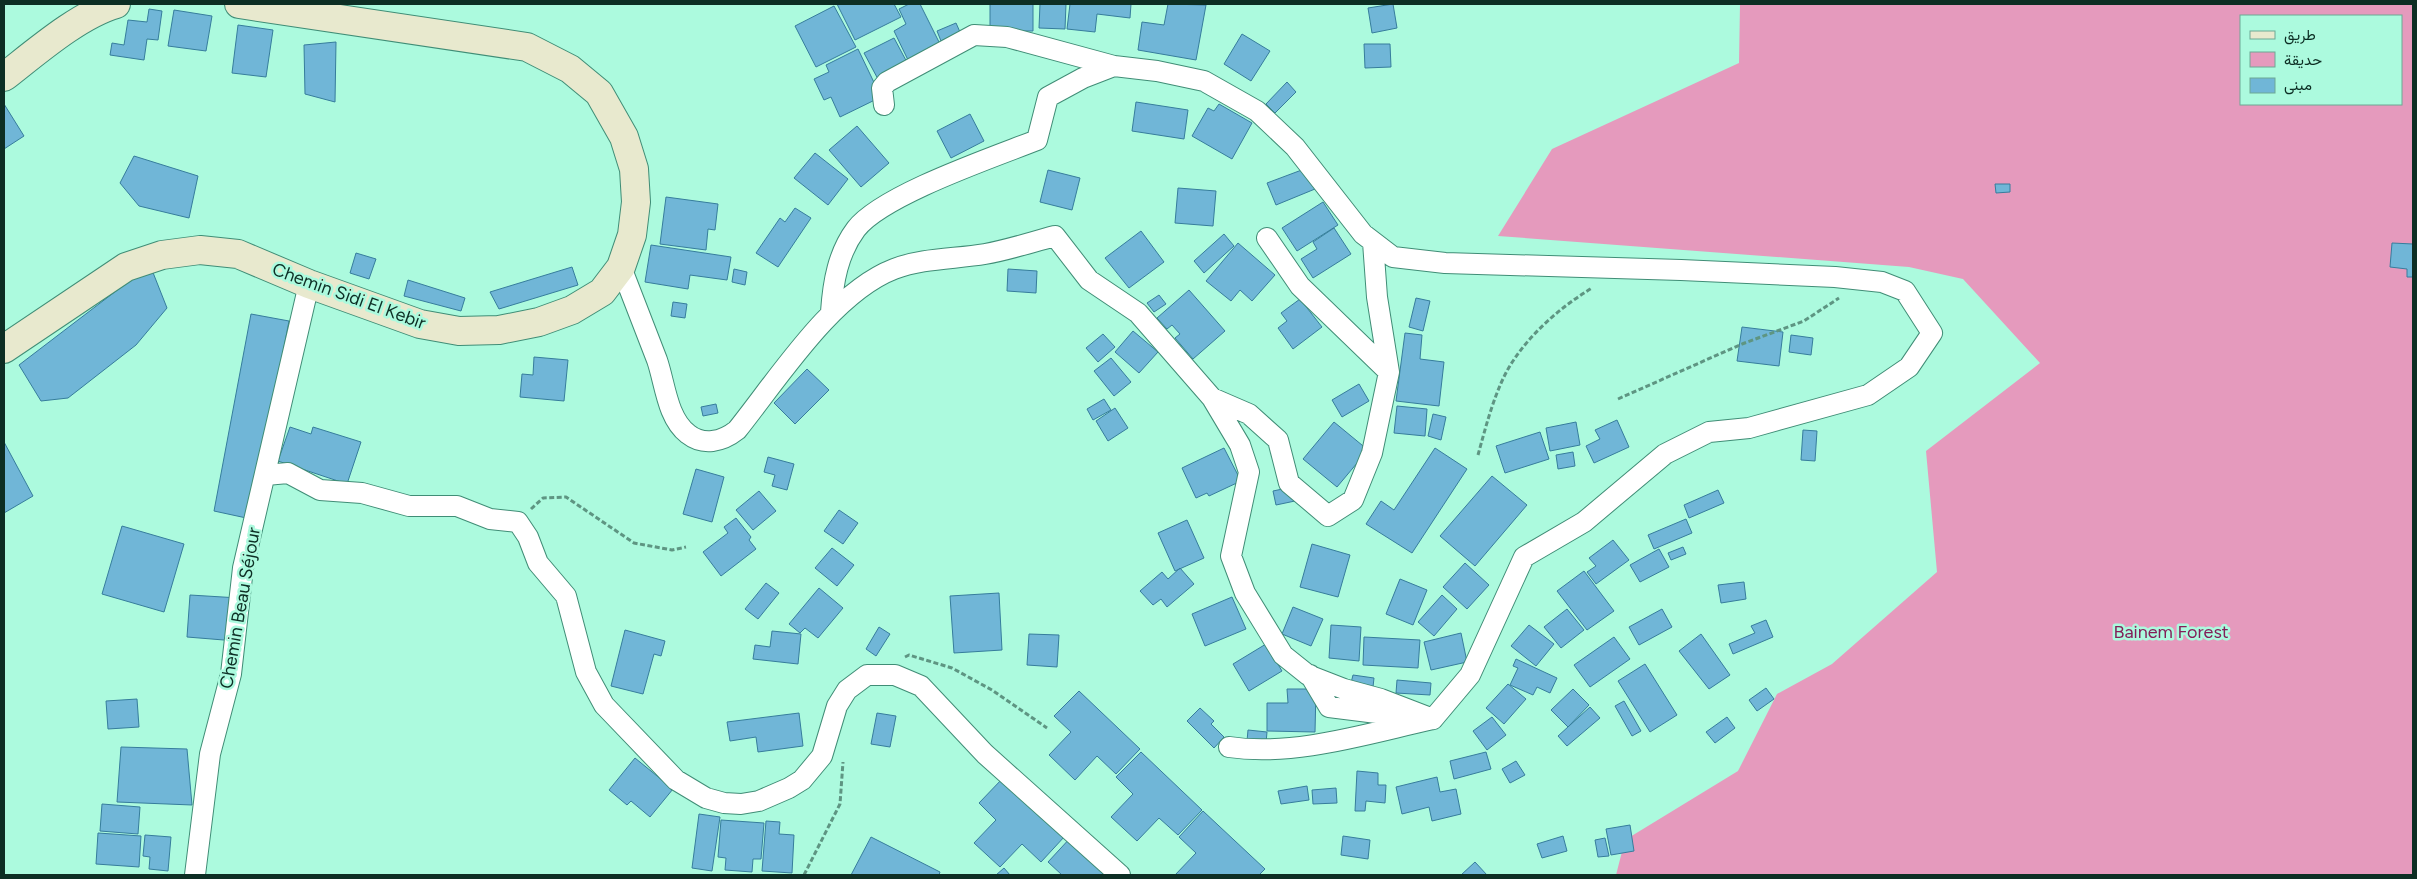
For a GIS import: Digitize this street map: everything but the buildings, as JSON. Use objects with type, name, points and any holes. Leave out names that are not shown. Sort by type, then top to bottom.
[{"type":"street","points":[[4,78],[74,25],[107,6],[116,4]]},
{"type":"street","name":"Chemin Sidi El Kebir","points":[[4,350],[126,268],[162,255],[200,250],[238,254],[309,284],[420,324],[459,331],[499,330],[539,322],[572,310],[602,292],[621,266],[633,227],[636,202],[634,169],[624,137],[598,93],[570,69],[527,47],[238,4]]},
{"type":"street","points":[[884,105],[882,88],[886,82],[974,34],[1007,37],[1114,66],[1158,71],[1204,81],[1257,111],[1295,147],[1363,234],[1393,257],[1428,261],[1626,268],[1882,282],[1905,291],[1932,333],[1909,367],[1868,395],[1749,428],[1709,432],[1665,454],[1584,522],[1524,557],[1470,676],[1433,719],[1327,742],[1248,750],[1229,746]]},
{"type":"street","points":[[831,312],[833,282],[842,254],[857,228],[880,208],[946,176],[1037,140],[1048,97],[1083,78],[1114,66]]},
{"type":"street","points":[[621,266],[658,362],[675,418],[687,434],[704,442],[722,440],[737,430],[831,312],[866,285],[894,268],[986,253],[1055,236],[1089,280],[1138,313],[1212,398],[1240,445],[1249,472],[1231,556],[1245,593],[1268,634],[1283,655],[1310,676],[1328,707],[1433,719]]},
{"type":"street","points":[[1267,238],[1300,286],[1390,372]]},
{"type":"street","points":[[1212,398],[1249,414],[1278,440],[1289,483],[1328,516],[1353,500],[1372,453],[1390,372],[1377,297],[1373,242]]},
{"type":"street","name":"Chemin Beau Séjour","points":[[195,875],[210,754],[231,674],[243,568],[309,284]]},
{"type":"street","points":[[266,475],[288,473],[320,490],[362,493],[409,506],[457,506],[490,519],[518,522],[528,537],[538,563],[566,596],[568,610],[586,672],[604,705],[676,780],[706,798],[724,803],[741,804],[759,800],[790,788],[802,780],[822,756],[834,715],[847,690],[867,675],[895,675],[921,686],[985,754],[1120,875]]},
{"type":"path","points":[[1478,455],[1488,415],[1512,362],[1539,329],[1581,295],[1626,268]]},
{"type":"path","points":[[1618,399],[1742,344],[1804,321],[1832,304],[1861,280]]},
{"type":"path","points":[[518,522],[543,498],[566,497],[634,543],[672,550],[686,547]]},
{"type":"path","points":[[901,659],[909,655],[952,668],[992,690],[1047,728]]},
{"type":"path","points":[[804,875],[840,804],[843,757]]},
{"type":"green space","name":"Bainem Forest","points":[[1740,4],[2413,4],[2413,875],[1616,875],[1625,840],[1738,771],[1777,694],[1832,664],[1937,572],[1926,451],[2040,363],[1963,279],[1909,267],[1498,236],[1552,149],[1739,63]]}]
